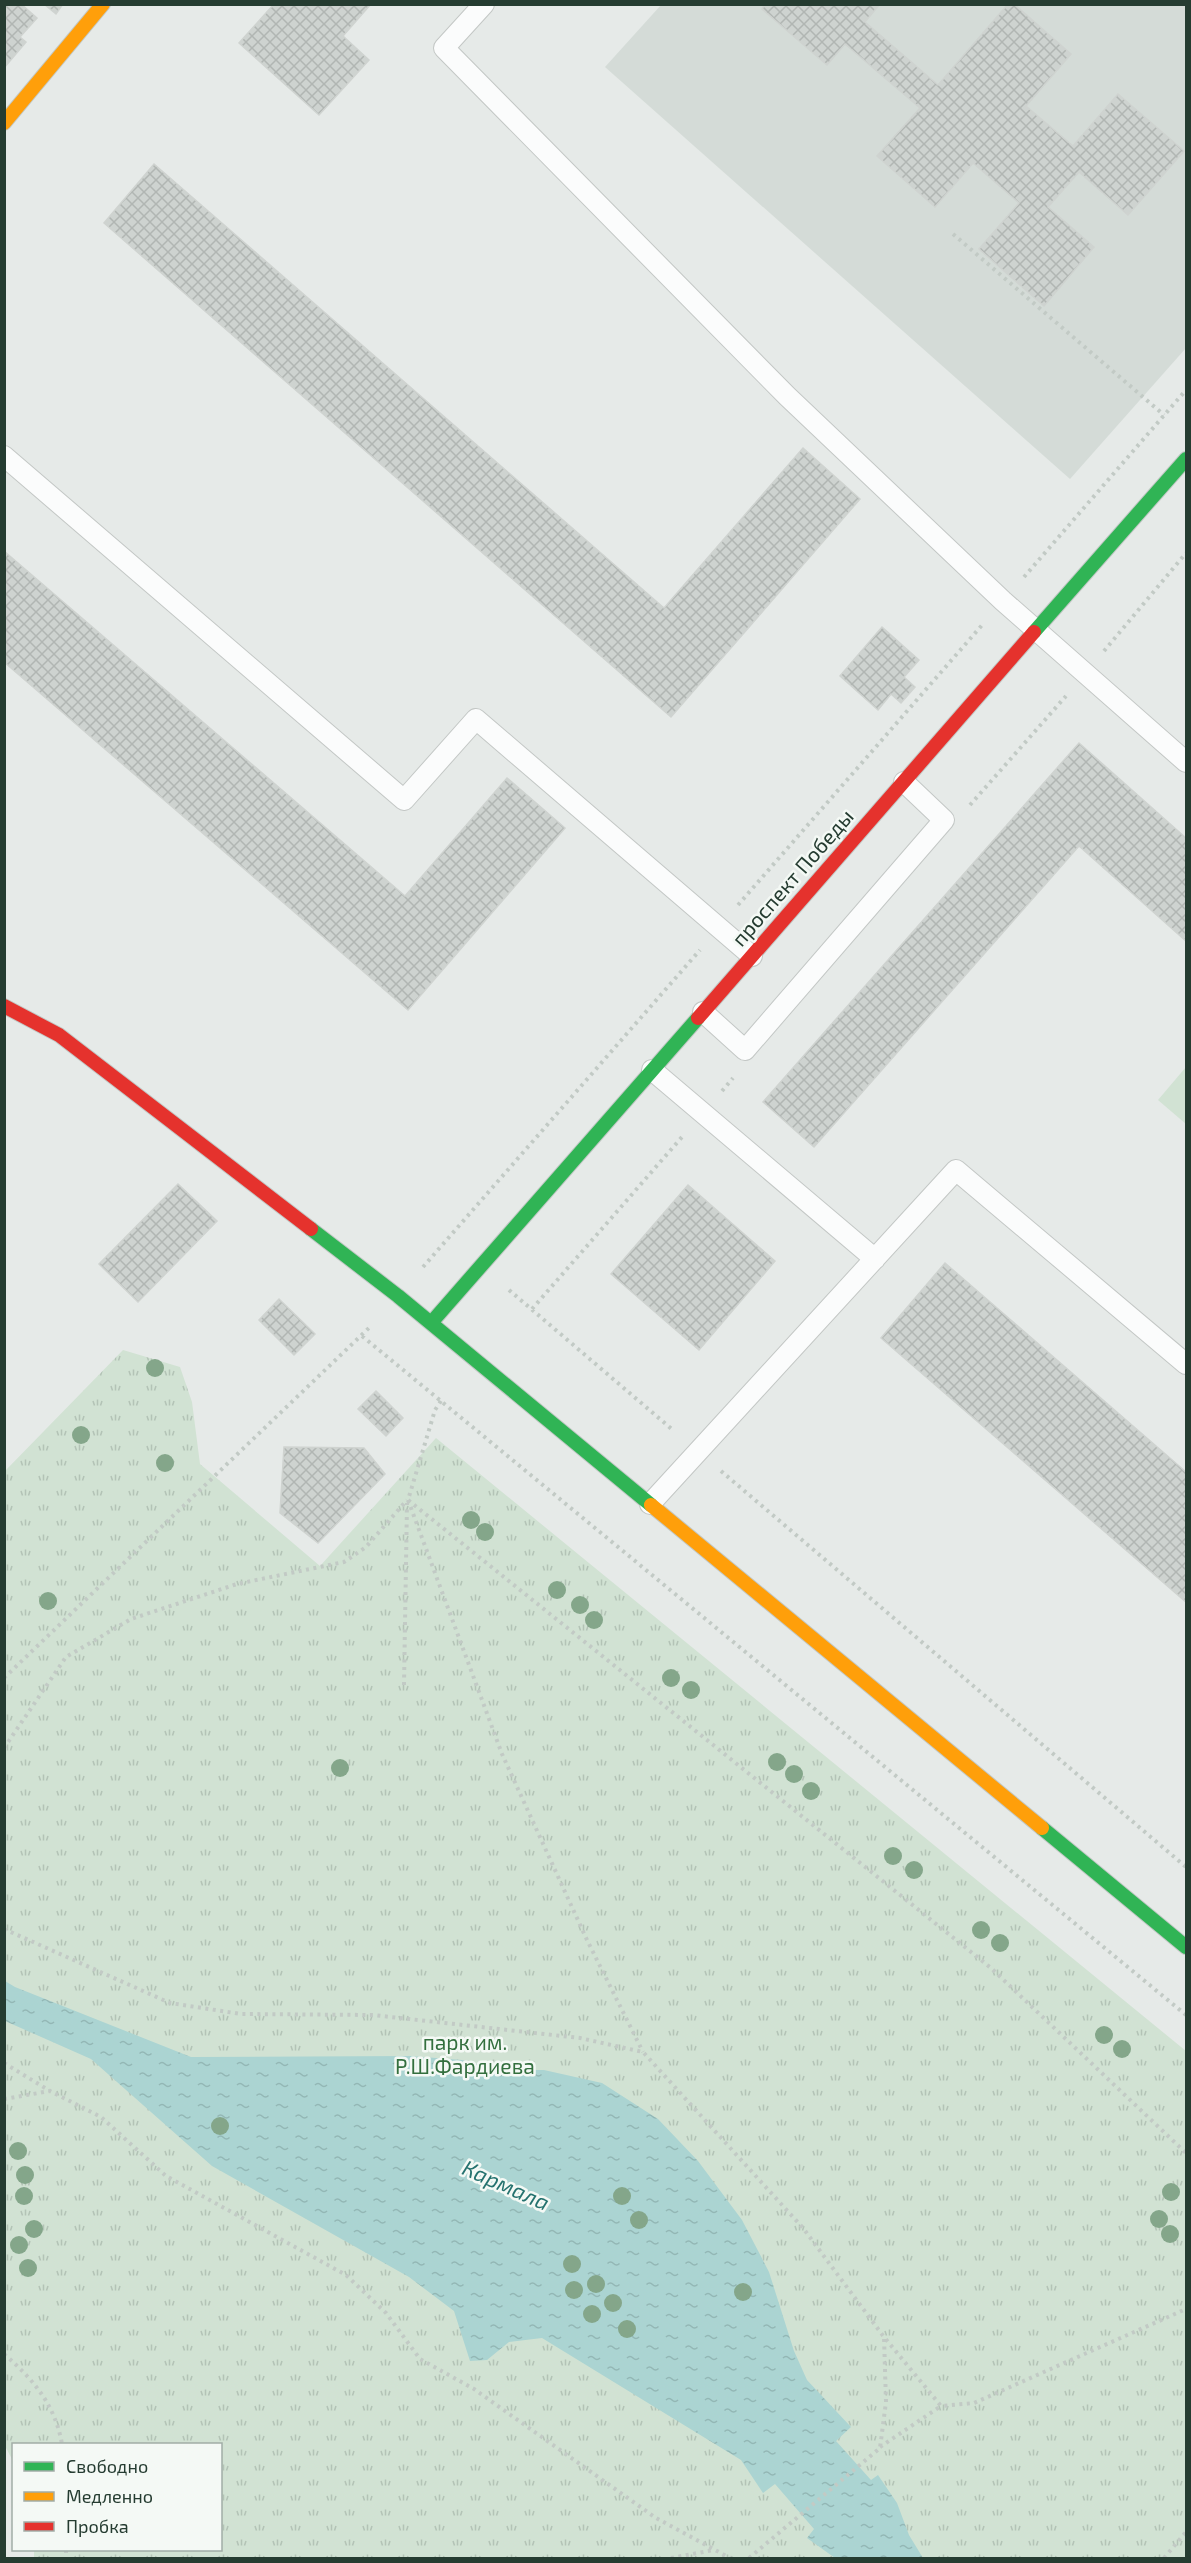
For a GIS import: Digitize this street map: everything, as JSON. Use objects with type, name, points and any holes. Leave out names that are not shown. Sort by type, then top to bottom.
[{"type":"street","points":[[4,123],[103,4]]},
{"type":"street","name":"проспект Победы","points":[[431,1323],[1186,459]]},
{"type":"street","points":[[4,1006],[31,1018],[59,1035],[398,1296],[1186,1947]]},
{"type":"lane","points":[[484,4],[444,48],[787,396],[1003,601],[1186,762]]},
{"type":"lane","points":[[4,456],[404,800],[476,719],[752,956]]},
{"type":"lane","points":[[704,1012],[745,1050],[944,820],[904,782]]},
{"type":"lane","points":[[652,1070],[874,1259]]},
{"type":"lane","points":[[650,1504],[956,1170],[1186,1364]]},
{"type":"path","points":[[953,234],[1164,415]]},
{"type":"path","points":[[4,1678],[362,1336],[1186,390]]},
{"type":"path","points":[[481,1266],[1186,1867]]},
{"type":"path","points":[[362,1336],[1186,2015]]},
{"type":"path","points":[[404,1685],[408,1500],[435,1410],[441,1401]]},
{"type":"path","points":[[4,1748],[66,1657],[131,1619],[237,1584],[344,1562],[366,1547],[408,1500]]},
{"type":"path","points":[[408,1500],[502,1754],[587,1940],[643,2052],[803,2228],[884,2337],[941,2406]]},
{"type":"path","points":[[408,1500],[991,1968],[1186,2153]]},
{"type":"path","points":[[4,1929],[170,2003],[241,2014],[385,2017],[580,2038],[643,2052]]},
{"type":"path","points":[[4,2063],[50,2091],[101,2117],[166,2176],[346,2275],[386,2313],[420,2359],[474,2389],[656,2518],[730,2559]]},
{"type":"path","points":[[4,2099],[50,2091]]},
{"type":"path","points":[[749,2559],[880,2447],[941,2406],[974,2403],[1186,2309]]},
{"type":"path","points":[[880,2447],[886,2402],[884,2337]]},
{"type":"path","points":[[4,2354],[18,2366],[49,2403],[62,2443]]},
{"type":"path","points":[[1164,2559],[1186,2532]]},
{"type":"path","points":[[671,2559],[715,2550]]},
{"type":"shaded area","points":[[661,5],[1186,5],[1186,348],[1070,479],[605,67]]},
{"type":"green space","points":[[1186,1067],[1186,1124],[1158,1100]]},
{"type":"green space","name":"парк им. Р.Ш.Фардиева","points":[[123,1350],[180,1367],[192,1402],[200,1464],[320,1566],[436,1438],[1186,2051],[1186,2558],[34,2558],[34,2551],[222,2551],[222,2443],[12,2443],[12,2459],[5,2446],[5,1471]]},
{"type":"water","name":"Кармала","points":[[5,1981],[191,2057],[410,2056],[462,2060],[499,2070],[544,2070],[602,2083],[658,2119],[698,2161],[742,2220],[769,2272],[794,2351],[807,2380],[851,2427],[836,2441],[871,2480],[878,2475],[897,2503],[909,2535],[923,2558],[835,2558],[807,2538],[814,2529],[775,2484],[763,2493],[741,2460],[542,2338],[509,2342],[487,2360],[470,2361],[454,2311],[409,2277],[212,2166],[91,2059],[5,2021]]},
{"type":"building","points":[[4,4],[21,4],[37,18],[20,37],[26,42],[4,68]]},
{"type":"building","points":[[44,4],[63,4],[56,14]]},
{"type":"building","points":[[274,4],[371,4],[343,36],[369,60],[319,115],[239,43]]},
{"type":"building","points":[[765,4],[880,4],[865,22],[938,85],[1008,4],[1014,4],[1071,54],[1026,106],[1073,146],[1118,94],[1184,151],[1128,215],[1079,172],[1048,207],[1094,247],[1044,306],[979,249],[1019,203],[973,163],[935,207],[877,156],[920,108],[845,44],[827,65],[762,9]]},
{"type":"building","points":[[154,164],[664,608],[803,448],[860,499],[671,717],[104,223]]},
{"type":"building","points":[[4,551],[405,896],[507,778],[565,828],[408,1010],[4,662]]},
{"type":"building","points":[[882,627],[919,660],[904,677],[915,687],[901,703],[891,694],[878,710],[840,676]]},
{"type":"building","points":[[1079,743],[1186,838],[1186,941],[1079,846],[814,1147],[763,1102]]},
{"type":"building","points":[[178,1184],[217,1221],[138,1302],[99,1264]]},
{"type":"building","points":[[688,1185],[775,1261],[699,1350],[611,1274]]},
{"type":"building","points":[[945,1263],[1186,1472],[1186,1602],[881,1338]]},
{"type":"building","points":[[279,1299],[315,1334],[294,1355],[259,1320]]},
{"type":"building","points":[[376,1391],[403,1418],[386,1436],[358,1409]]},
{"type":"building","points":[[284,1447],[364,1448],[385,1474],[318,1543],[280,1513]]},
{"type":"traffic: fast","points":[[1034,632],[1186,459]]},
{"type":"traffic: fast","points":[[431,1323],[698,1018]]},
{"type":"traffic: fast","points":[[311,1229],[398,1296],[651,1505]]},
{"type":"traffic: fast","points":[[1042,1828],[1186,1947]]},
{"type":"traffic: slow","points":[[4,123],[103,4]]},
{"type":"traffic: slow","points":[[651,1505],[1042,1828]]},
{"type":"traffic: jam","points":[[698,1018],[1034,632]]},
{"type":"traffic: jam","points":[[4,1006],[59,1035],[311,1229]]}]
